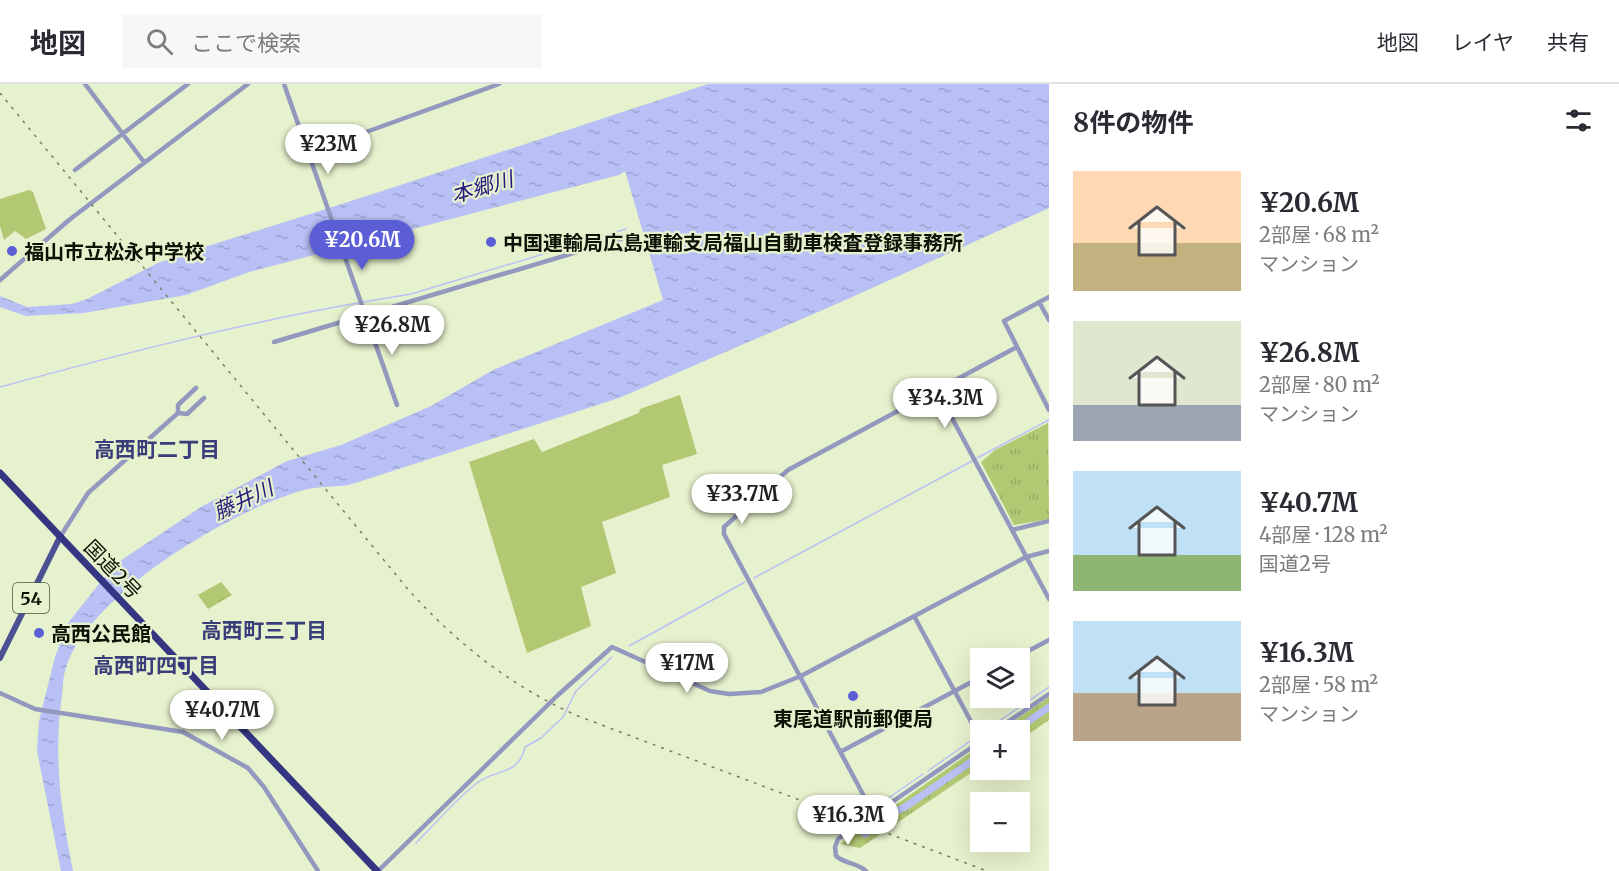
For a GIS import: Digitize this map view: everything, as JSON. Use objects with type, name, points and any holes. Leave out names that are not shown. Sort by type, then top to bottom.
[{"type":"highway","name":"国道2号","points":[[0,473],[377,871]]},
{"type":"main road","name":"54","points":[[0,658],[60,537]]},
{"type":"street","points":[[86,84],[144,162]]},
{"type":"street","points":[[75,170],[188,84]]},
{"type":"street","points":[[0,280],[52,234],[248,84]]},
{"type":"street","points":[[284,84],[397,405]]},
{"type":"street","points":[[308,153],[499,84]]},
{"type":"street","points":[[274,342],[621,239]]},
{"type":"street","points":[[1049,297],[1004,321],[1049,410]]},
{"type":"street","points":[[1039,302],[1049,321]]},
{"type":"street","points":[[874,815],[724,534],[724,527],[788,470],[1016,348]]},
{"type":"street","points":[[178,413],[178,405],[196,388]]},
{"type":"street","points":[[937,390],[1049,599]]},
{"type":"street","points":[[60,537],[88,493],[178,413],[187,414],[204,398]]},
{"type":"street","points":[[1012,530],[1049,521]]},
{"type":"street","points":[[377,871],[558,695],[612,647],[694,685],[729,694],[761,692],[801,676],[1026,557],[1049,551]]},
{"type":"street","points":[[914,616],[970,722]]},
{"type":"street","points":[[1030,650],[1049,640]]},
{"type":"street","points":[[842,752],[970,682]]},
{"type":"street","points":[[0,693],[37,710],[178,730],[248,768],[264,787],[318,871]]},
{"type":"street","points":[[1011,720],[1049,694]]},
{"type":"street","points":[[866,871],[861,867],[843,862],[836,856],[835,847],[838,839],[970,749]]},
{"type":"green space","name":"福山市立松永中学校","points":[[29,190],[33,192],[46,229],[26,239],[15,231],[4,240],[0,226],[0,199]]},
{"type":"green space","points":[[680,395],[697,454],[662,465],[670,497],[602,522],[616,573],[581,587],[591,626],[527,653],[469,462],[534,439],[542,452],[639,413],[640,409]]},
{"type":"green space","points":[[1048,423],[1049,519],[1014,525],[981,462],[995,450]]},
{"type":"green space","points":[[221,582],[232,595],[208,609],[198,595]]},
{"type":"green space","points":[[1049,697],[1049,720],[1030,733],[1030,720],[1016,720]]},
{"type":"green space","points":[[970,753],[970,773],[860,848],[840,844]]},
{"type":"water","points":[[708,84],[1049,84],[1049,208],[841,302],[619,398],[349,485],[309,489],[274,500],[203,535],[167,559],[132,585],[102,612],[80,640],[66,668],[59,718],[58,762],[65,827],[73,871],[61,871],[37,751],[39,721],[55,657],[68,623],[114,565],[201,507],[287,461],[341,445],[431,406],[493,370],[663,300],[625,171],[619,175],[249,272],[186,295],[84,313],[26,316],[0,307],[0,296],[27,307],[72,304],[87,299],[158,263],[198,249]]},
{"type":"waterway","points":[[363,302],[411,294],[626,229]]},
{"type":"waterway","points":[[0,387],[178,341],[268,320],[358,303]]},
{"type":"waterway","points":[[977,458],[1049,420]]},
{"type":"waterway","points":[[754,578],[972,461]]},
{"type":"waterway","points":[[629,646],[745,582]]},
{"type":"waterway","points":[[416,843],[453,804],[477,783],[484,778],[512,768],[522,757],[525,747],[541,738],[563,717],[576,691],[612,657]]},
{"type":"waterway","points":[[1001,720],[1049,687]]},
{"type":"waterway","points":[[1030,720],[1049,707]]},
{"type":"waterway","points":[[928,771],[970,741]]},
{"type":"waterway","points":[[865,834],[887,815],[905,807],[970,763]]},
{"type":"waterway","points":[[874,808],[923,774]]},
{"type":"waterway","points":[[860,818],[867,813]]},
{"type":"railway","points":[[0,93],[406,587],[444,626],[485,661],[529,691],[578,716],[987,871]]},
{"type":"place","name":"中国運輸局広島運輸支局福山自動車検査登録事務所","points":[[491,242]]},
{"type":"place","name":"福山市立松永中学校","points":[[12,251]]},
{"type":"place","name":"高西公民館","points":[[39,633]]},
{"type":"place","name":"東尾道駅前郵便局","points":[[853,696]]},
{"type":"district","name":"高西町二丁目","points":[[157,449]]},
{"type":"district","name":"高西町三丁目","points":[[264,630]]},
{"type":"district","name":"高西町四丁目","points":[[156,665]]},
{"type":"water label","name":"本郷川","points":[[482,187]]},
{"type":"water label","name":"藤井川","points":[[243,500]]}]
